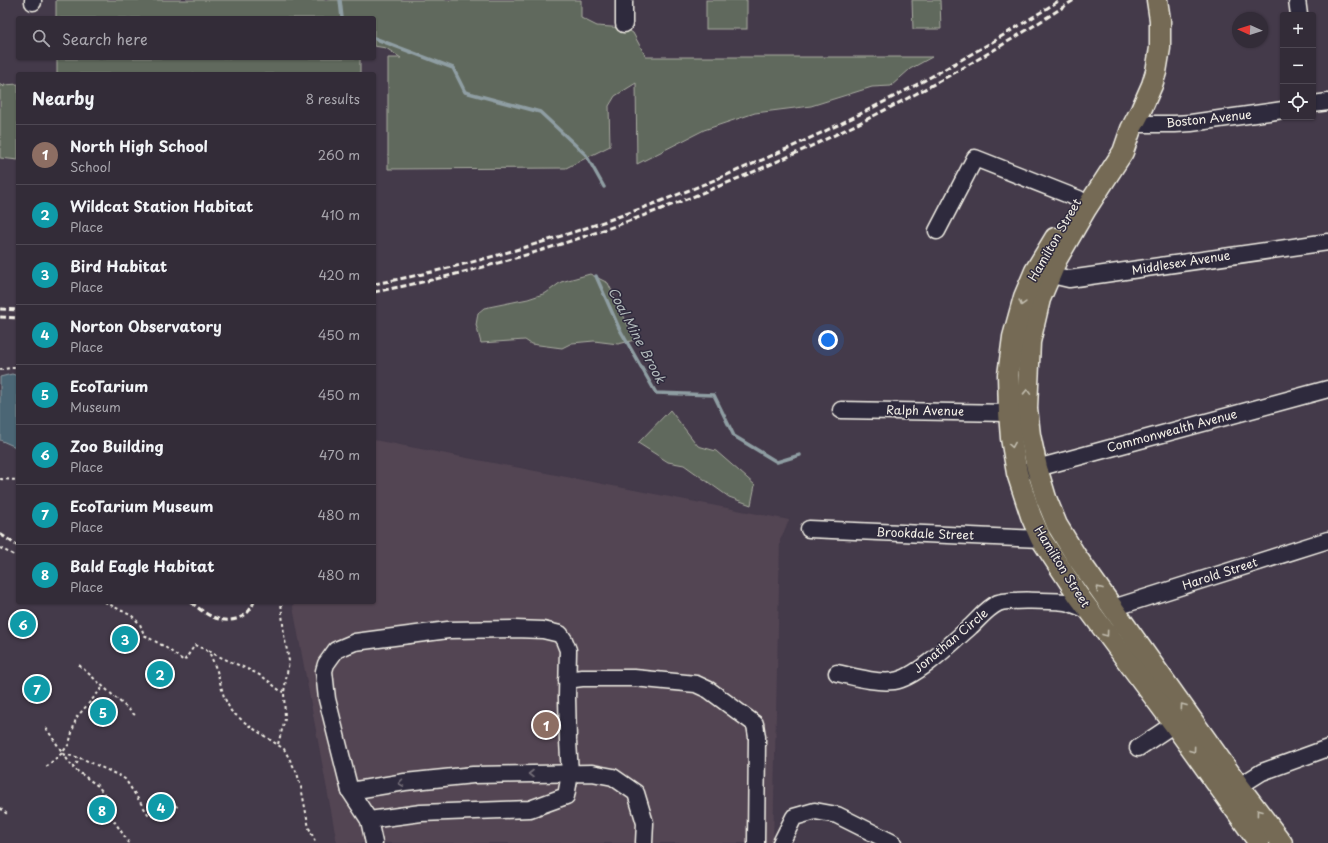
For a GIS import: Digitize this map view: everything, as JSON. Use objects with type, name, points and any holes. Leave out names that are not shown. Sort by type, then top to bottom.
[{"type":"main road","name":"Hamilton Street","points":[[1156,0],[1160,28],[1156,72],[1123,152],[1071,234],[1057,259],[1043,273],[1024,297],[1013,337],[1008,376],[1011,438],[1017,473],[1031,516],[1041,539],[1088,610],[1174,724],[1233,791],[1282,843]]},
{"type":"main road","name":"Hamilton Street","points":[[1133,126],[1114,146],[1046,253],[1040,299],[1030,342],[1027,408],[1030,435],[1037,468],[1046,498],[1057,525],[1076,556],[1113,608],[1233,791],[1259,843]]},
{"type":"street","points":[[624,0],[624,24]]},
{"type":"street","points":[[1297,0],[1299,12]]},
{"type":"street","name":"Boston Avenue","points":[[1133,126],[1190,123],[1280,110]]},
{"type":"street","points":[[937,231],[975,158],[1079,199]]},
{"type":"street","name":"Middlesex Avenue","points":[[1043,273],[1069,279],[1328,242]]},
{"type":"street","name":"Commonwealth Avenue","points":[[1017,473],[1328,389]]},
{"type":"street","name":"Ralph Avenue","points":[[841,410],[1009,413]]},
{"type":"street","name":"Brookdale Street","points":[[809,529],[1041,539]]},
{"type":"street","name":"Harold Street","points":[[1113,608],[1328,540]]},
{"type":"street","name":"Jonathan Circle","points":[[837,673],[873,680],[894,681],[904,678],[912,674],[942,651],[989,608],[999,602],[1066,602],[1088,610]]},
{"type":"street","points":[[369,820],[421,813],[530,809],[566,796],[570,774],[567,734],[568,650],[560,634],[543,630],[448,630],[355,642],[336,650],[326,664],[324,671],[327,699],[350,791],[369,820],[374,843]]},
{"type":"street","points":[[567,680],[582,678],[634,678],[696,684],[709,690],[755,724],[757,737],[756,843]]},
{"type":"street","points":[[1138,748],[1174,724]]},
{"type":"street","points":[[1233,791],[1262,772],[1328,748]]},
{"type":"street","points":[[350,791],[405,782],[472,775],[592,773],[613,777],[636,793],[645,823],[644,843]]},
{"type":"street","points":[[781,843],[794,817],[814,811],[837,815],[892,843]]},
{"type":"path","points":[[0,370],[16,368]]},
{"type":"path","points":[[0,479],[16,480]]},
{"type":"path","points":[[0,548],[16,556]]},
{"type":"path","points":[[109,604],[132,616],[140,624],[144,635],[165,647],[184,661],[196,645],[267,680],[280,691],[284,692]]},
{"type":"path","points":[[278,744],[285,719],[284,692],[289,661],[284,635],[281,604]]},
{"type":"path","points":[[206,650],[210,654],[217,671],[224,697],[231,711],[248,725],[284,749],[297,773],[309,828],[316,843]]},
{"type":"path","points":[[79,664],[136,716]]},
{"type":"path","points":[[46,767],[62,753],[69,744],[76,718],[103,687]]},
{"type":"path","points":[[46,728],[73,768],[98,786],[105,795],[110,815],[128,843]]},
{"type":"path","points":[[62,753],[81,758],[125,779],[148,814],[153,817],[165,817],[176,810],[177,807],[167,796],[158,804]]},
{"type":"path","points":[[73,768],[81,758]]},
{"type":"path","points":[[0,808],[7,814]]},
{"type":"shaded area","points":[[56,0],[581,0],[581,18],[597,26],[625,28],[633,33],[646,57],[932,57],[910,69],[891,86],[872,87],[811,106],[755,113],[704,130],[637,164],[636,83],[615,96],[609,106],[610,146],[566,168],[388,169],[388,58],[401,58],[386,48],[376,46],[376,16],[56,16]]},
{"type":"shaded area","points":[[706,0],[747,0],[747,29],[706,29]]},
{"type":"shaded area","points":[[912,0],[940,0],[941,29],[913,29]]},
{"type":"shaded area","points":[[57,60],[360,60],[360,72],[57,72]]},
{"type":"shaded area","points":[[0,83],[4,87],[4,85],[16,84],[16,160],[0,158]]},
{"type":"shaded area","points":[[590,274],[608,283],[635,340],[618,344],[594,341],[572,343],[562,348],[531,344],[525,340],[481,343],[476,325],[478,313],[484,308],[528,299],[546,293],[561,282]]},
{"type":"shaded area","points":[[670,410],[698,446],[716,451],[755,485],[751,505],[729,497],[684,465],[668,462],[638,443]]},
{"type":"shaded area","points":[[376,440],[789,520],[780,540],[773,843],[337,843],[294,604],[376,604]]},
{"type":"water","points":[[12,374],[16,375],[16,447],[0,440],[0,377]]},
{"type":"waterway","name":"Coal Mine Brook","points":[[340,0],[342,16]]},
{"type":"waterway","name":"Coal Mine Brook","points":[[376,39],[453,68],[465,92],[540,112],[586,155],[604,187]]},
{"type":"waterway","name":"Coal Mine Brook","points":[[596,276],[619,328],[656,393],[714,395],[734,436],[777,462],[800,455]]},
{"type":"railway","points":[[376,284],[454,267],[571,233],[649,206],[736,171],[878,105],[970,55],[1060,0]]},
{"type":"railway","points":[[376,292],[457,274],[578,239],[658,210],[746,175],[843,131],[937,82],[1029,29],[1074,0]]},
{"type":"railway","points":[[0,309],[16,310]]},
{"type":"railway","points":[[0,317],[16,318]]},
{"type":"railway","points":[[0,534],[16,545]]},
{"type":"railway","points":[[194,604],[217,619],[223,620],[236,619],[245,615],[253,604]]},
{"type":"place","name":"Zoo Building","points":[[23,624]]},
{"type":"place","name":"Bird Habitat","points":[[125,639]]},
{"type":"place","name":"Wildcat Station Habitat","points":[[160,674]]},
{"type":"place","name":"EcoTarium Museum","points":[[37,689]]},
{"type":"place","name":"EcoTarium","points":[[103,712]]},
{"type":"place","name":"North High School","points":[[546,725]]},
{"type":"place","name":"Norton Observatory","points":[[161,807]]},
{"type":"place","name":"Bald Eagle Habitat","points":[[102,810]]}]
